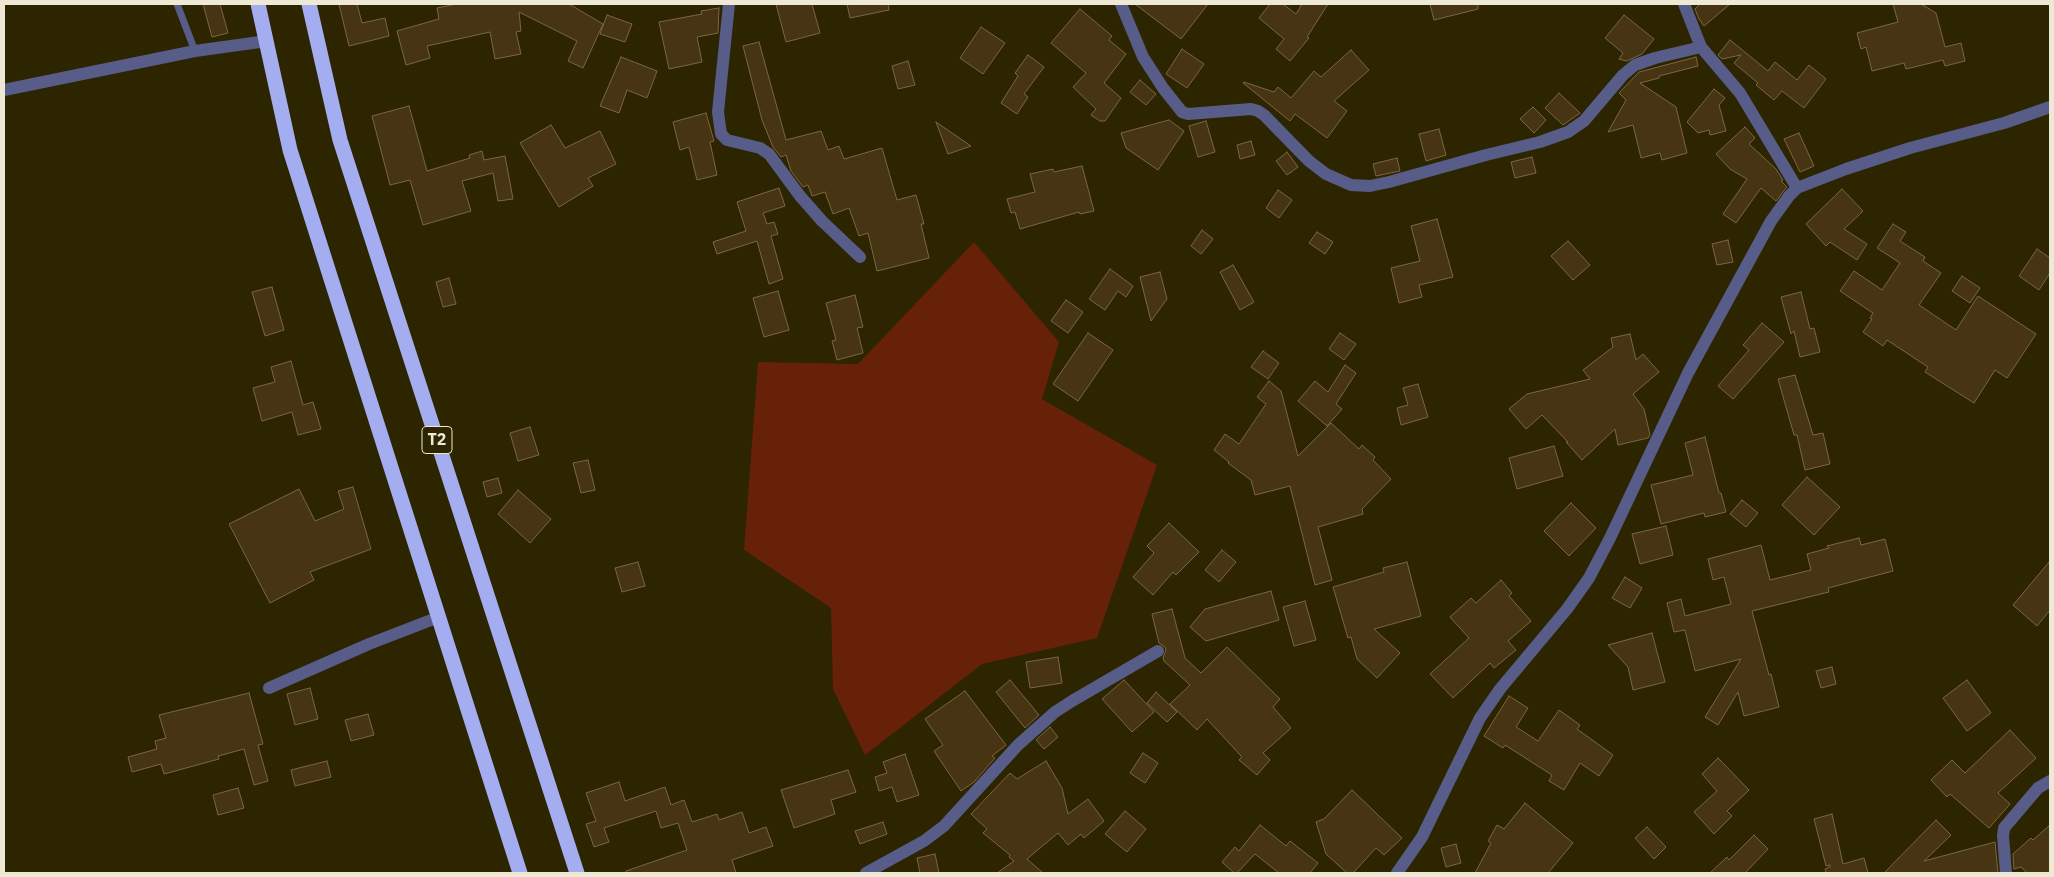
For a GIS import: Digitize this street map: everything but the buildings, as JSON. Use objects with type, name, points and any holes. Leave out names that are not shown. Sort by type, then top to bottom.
[{"type":"highway","points":[[258,4],[290,150],[520,873]]},
{"type":"highway","name":"T2","points":[[309,4],[340,140],[577,873]]},
{"type":"street","points":[[729,4],[718,112],[721,134],[728,140],[760,148],[769,154],[800,196],[822,221],[860,257]]},
{"type":"street","points":[[1122,4],[1143,57],[1163,88],[1182,112],[1188,114],[1250,109],[1258,111],[1309,161],[1326,174],[1351,185],[1370,186],[1389,182],[1540,142],[1568,132],[1584,121],[1623,75],[1635,65],[1701,47]]},
{"type":"street","points":[[1684,4],[1701,47],[1740,93],[1797,188]]},
{"type":"street","points":[[4,90],[195,51],[266,40]]},
{"type":"street","points":[[1397,873],[1426,830],[1480,718],[1500,689],[1567,609],[1589,578],[1713,325],[1771,221],[1788,196],[1797,188],[1837,172],[1910,148],[2050,107]]},
{"type":"street","points":[[269,688],[377,641],[439,617]]},
{"type":"street","points":[[866,873],[916,845],[944,826],[1018,745],[1055,712],[1072,700],[1158,651]]},
{"type":"street","points":[[2006,873],[2002,836],[2004,828],[2038,788],[2050,781]]},
{"type":"lane","points":[[177,4],[195,51]]},
{"type":"shaded area","points":[[974,242],[1059,342],[1042,399],[1157,465],[1097,638],[982,664],[865,755],[833,689],[831,608],[744,550],[758,362],[858,364]]}]
